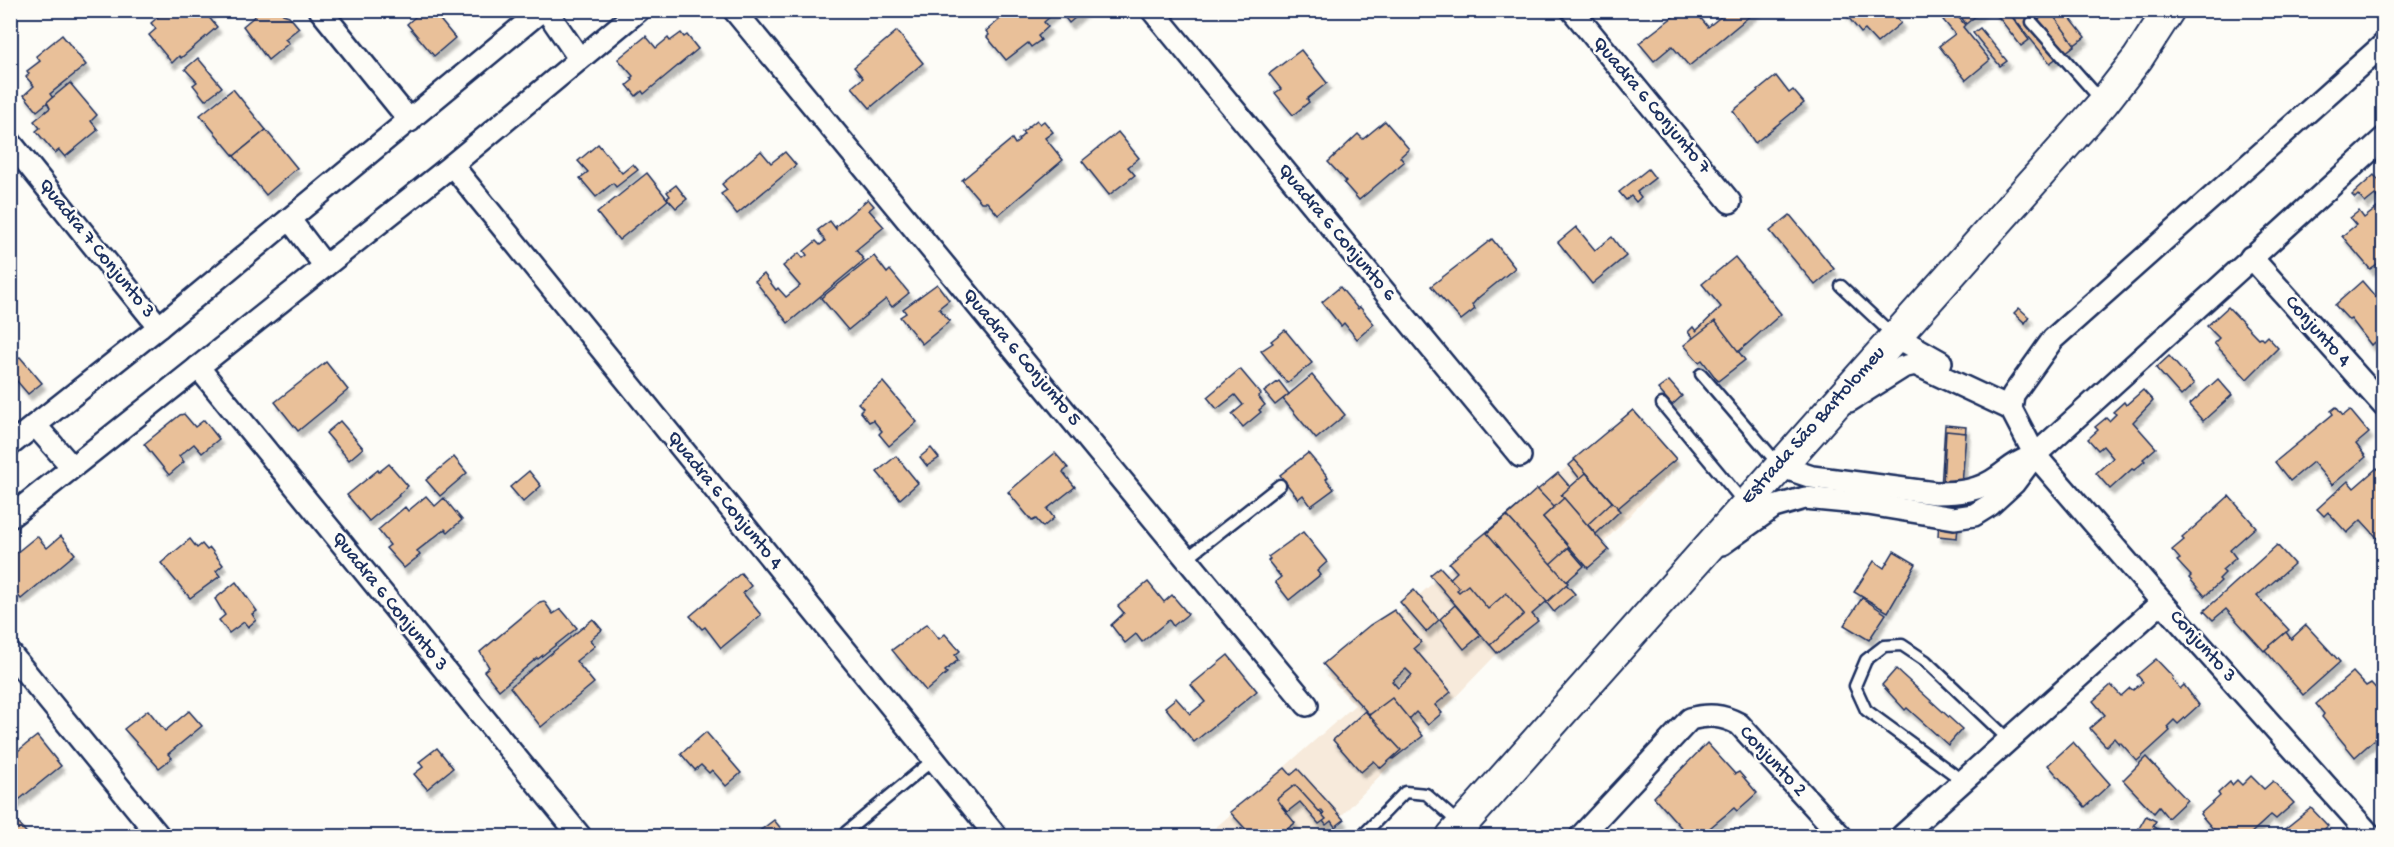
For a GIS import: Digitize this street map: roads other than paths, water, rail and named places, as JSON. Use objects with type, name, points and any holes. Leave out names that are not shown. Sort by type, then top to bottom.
[{"type":"street","points":[[320,10],[410,121]]},
{"type":"street","points":[[10,445],[159,327],[544,10],[579,58]]},
{"type":"street","points":[[10,517],[452,165],[639,10]]},
{"type":"street","name":"Quadra 6 Conjunto 5","points":[[734,10],[1307,705]]},
{"type":"street","name":"Quadra 6 Conjunto 6","points":[[1152,10],[1520,456]]},
{"type":"street","name":"Quadra 6 Conjunto 7","points":[[1572,10],[1730,202]]},
{"type":"street","name":"Estrada São Bartolomeu","points":[[1457,831],[1686,570],[2103,103],[2138,58],[2169,10]]},
{"type":"street","points":[[2012,402],[2054,339],[2384,44]]},
{"type":"street","points":[[1686,570],[1774,507],[1805,498],[1868,504],[1954,518],[1974,515],[1990,505],[2014,483],[2034,455],[2384,138]]},
{"type":"street","name":"Quadra 7 Conjunto 3","points":[[10,142],[159,327]]},
{"type":"street","name":"Quadra 6 Conjunto 4","points":[[452,165],[996,837]]},
{"type":"street","points":[[290,220],[325,266]]},
{"type":"street","name":"Conjunto 4","points":[[2251,257],[2384,406]]},
{"type":"street","points":[[1895,336],[2012,402]]},
{"type":"street","points":[[1822,417],[1903,367],[1915,364],[2012,402]]},
{"type":"street","name":"Quadra 6 Conjunto 3","points":[[198,367],[580,837]]},
{"type":"street","name":"Conjunto 3","points":[[2012,402],[2034,455],[2371,837]]},
{"type":"street","points":[[35,425],[72,466]]},
{"type":"street","points":[[1779,466],[1812,477],[1935,493],[1954,493],[1984,486],[2016,463],[2034,455]]},
{"type":"street","points":[[1902,837],[2162,602]]},
{"type":"street","points":[[10,653],[159,837]]},
{"type":"street","name":"Conjunto 2","points":[[1581,837],[1690,719],[1710,715],[1730,719],[1739,724],[1841,837]]},
{"type":"lane","points":[[2032,22],[2103,103]]},
{"type":"lane","points":[[1841,286],[1895,336]]},
{"type":"lane","points":[[1701,374],[1779,466]]},
{"type":"lane","points":[[1662,404],[1745,504]]},
{"type":"lane","points":[[1187,558],[1280,485]]},
{"type":"lane","points":[[1963,781],[1866,710],[1855,686],[1866,660],[1884,646],[1902,645],[1926,661],[2009,740]]},
{"type":"lane","points":[[846,832],[934,759]]},
{"type":"lane","points":[[1362,837],[1405,792],[1426,794],[1457,831]]}]
